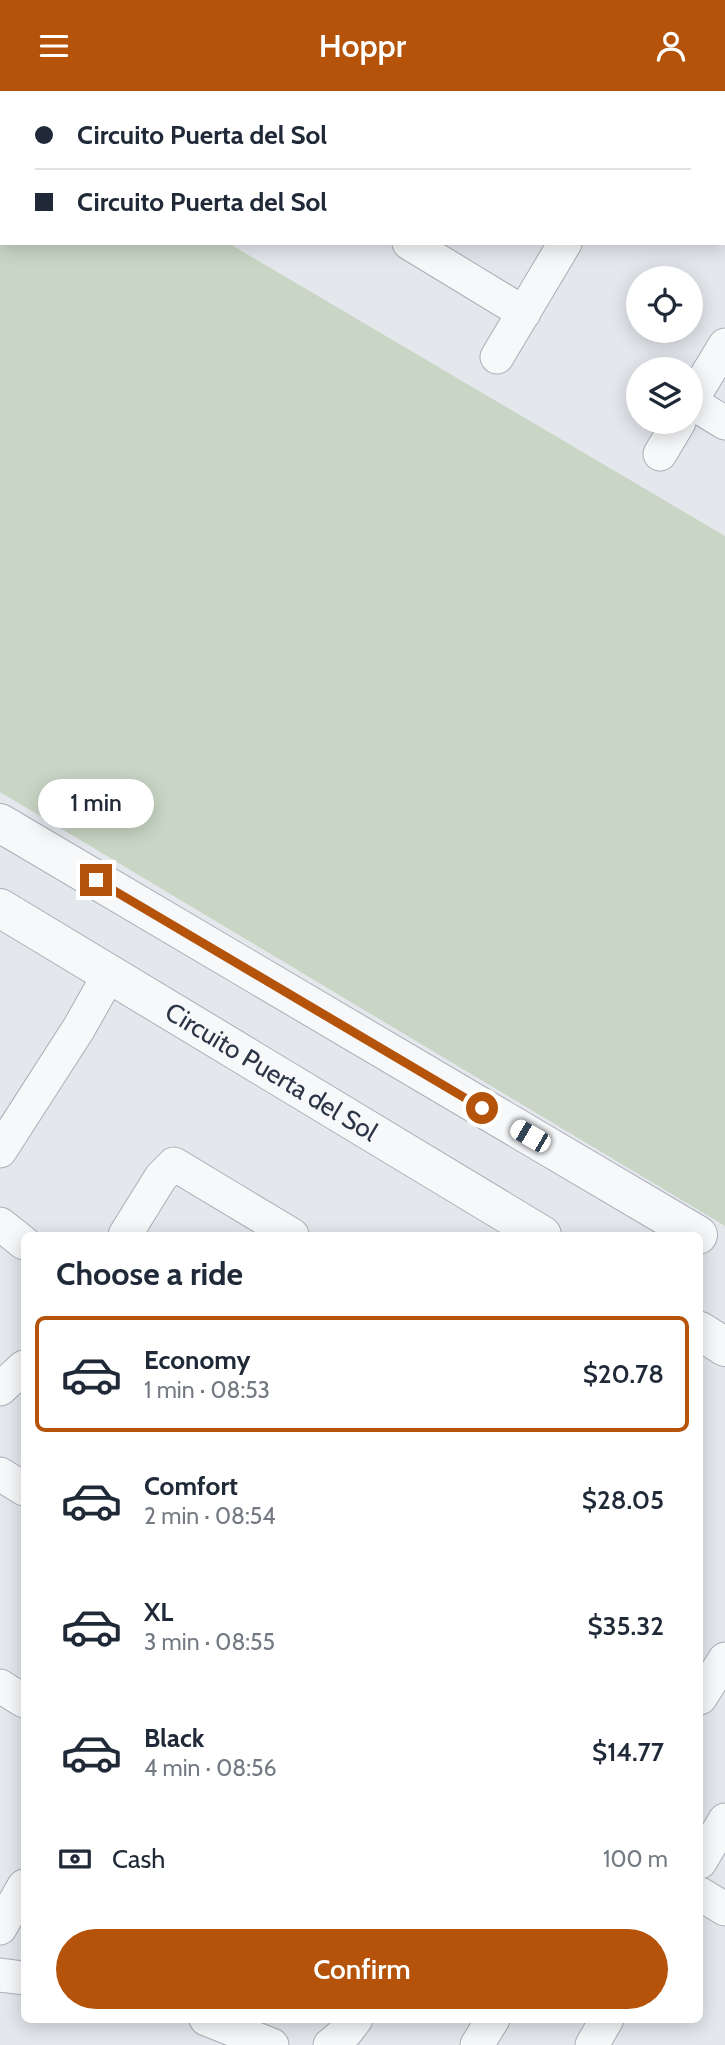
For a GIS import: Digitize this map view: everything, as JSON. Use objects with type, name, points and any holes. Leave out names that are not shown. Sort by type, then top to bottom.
[{"type":"street","points":[[412,245],[524,313]]},
{"type":"street","points":[[498,357],[564,245]]},
{"type":"street","points":[[703,382],[725,345]]},
{"type":"street","points":[[703,409],[725,423]]},
{"type":"street","points":[[660,454],[672,434]]},
{"type":"street","points":[[0,823],[692,1232]]},
{"type":"street","name":"Circuito Puerta del Sol","points":[[0,908],[537,1232]]},
{"type":"street","points":[[0,1151],[79,1028],[110,973]]},
{"type":"street","points":[[127,1232],[161,1177],[174,1164],[287,1232]]},
{"type":"street","points":[[0,1224],[21,1241]]},
{"type":"street","points":[[703,1238],[725,1251]]},
{"type":"street","points":[[703,1333],[725,1346]]},
{"type":"street","points":[[0,1389],[21,1370]]},
{"type":"street","points":[[0,1474],[21,1487]]},
{"type":"street","points":[[703,1693],[725,1659]]},
{"type":"street","points":[[0,1686],[21,1699]]},
{"type":"street","points":[[703,1857],[725,1820]]},
{"type":"street","points":[[0,1928],[21,1891]]},
{"type":"street","points":[[703,1896],[725,1909]]},
{"type":"street","points":[[0,1975],[21,1978]]},
{"type":"street","points":[[216,2023],[272,2045]]},
{"type":"street","points":[[330,2045],[353,2023]]},
{"type":"street","points":[[477,2045],[491,2023]]},
{"type":"street","points":[[593,2045],[605,2023]]},
{"type":"green space","points":[[0,245],[231,245],[725,536],[725,1226],[0,792]]},
{"type":"route","points":[[96,880],[482,1108]]}]
